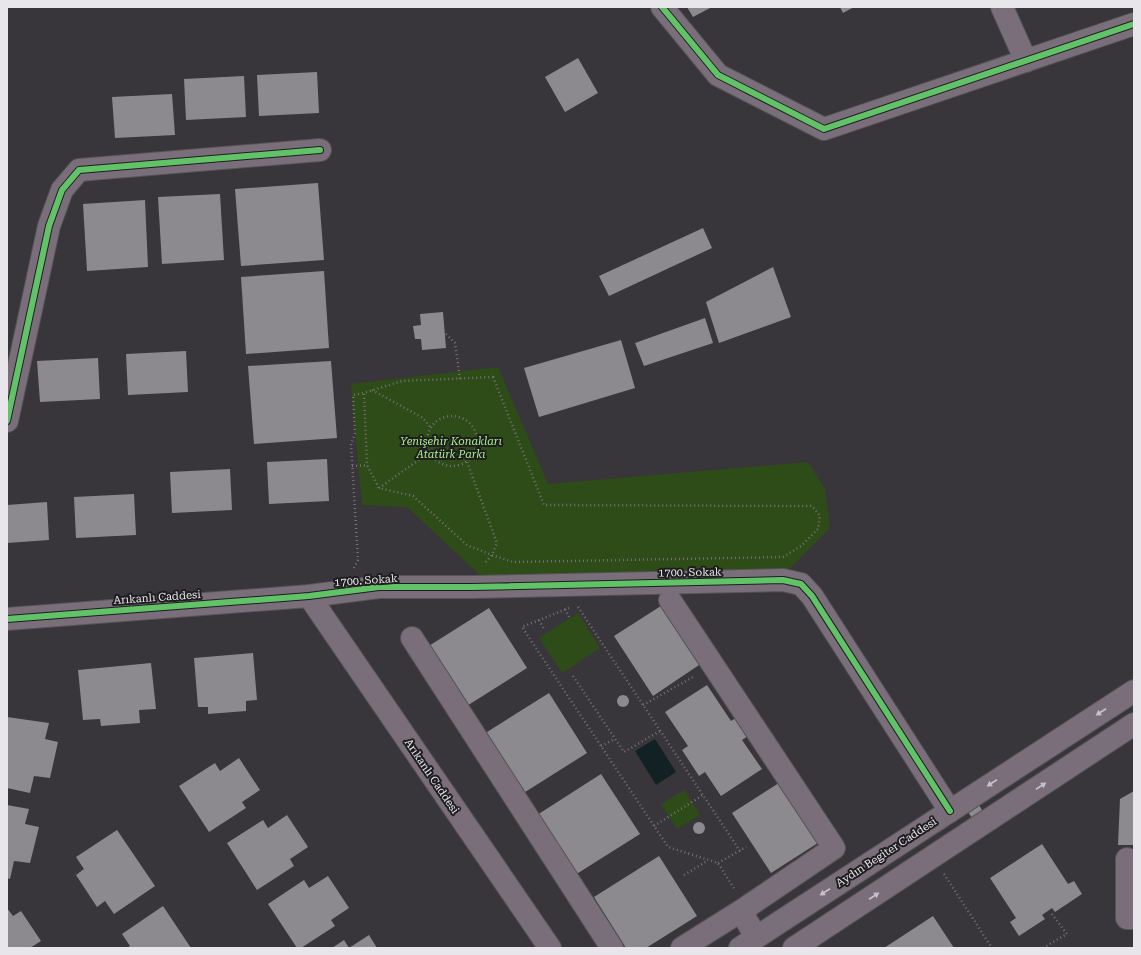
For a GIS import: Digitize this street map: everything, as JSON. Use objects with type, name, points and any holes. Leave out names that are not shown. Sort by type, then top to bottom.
[{"type":"street","points":[[662,7],[718,75],[824,129],[1134,24]]},
{"type":"street","points":[[1002,7],[1026,61]]},
{"type":"street","points":[[7,421],[49,226],[62,190],[79,170],[320,150]]},
{"type":"street","name":"1700. Sokak","points":[[309,596],[379,587],[472,587],[783,580],[801,584],[812,596],[950,811]]},
{"type":"street","name":"Arıkanlı Caddesi","points":[[7,619],[309,596],[550,948]]},
{"type":"street","points":[[670,600],[834,848],[741,911],[682,948]]},
{"type":"street","points":[[412,638],[612,948]]},
{"type":"street","name":"Aydın Begiter Caddesi","points":[[748,942],[1134,691]]},
{"type":"street","points":[[794,948],[1134,724]]},
{"type":"street","points":[[1127,859],[1127,918],[1134,918]]},
{"type":"street","points":[[741,911],[748,942]]},
{"type":"path","points":[[446,334],[455,343],[460,379]]},
{"type":"path","points":[[340,591],[358,560],[351,444],[355,434],[353,395],[402,381],[493,377],[544,505],[812,506],[820,516],[818,529],[801,546],[783,557],[513,562],[467,545],[413,496],[379,488],[366,465],[364,393]]},
{"type":"path","points":[[372,390],[424,418],[431,428]]},
{"type":"path","points":[[449,416],[462,418],[472,426],[477,438],[475,452],[467,462],[454,467],[442,465],[432,457],[430,452],[427,445],[428,432],[436,421],[449,416]]},
{"type":"path","points":[[379,488],[430,452]]},
{"type":"path","points":[[467,462],[497,543],[492,555],[474,577],[472,587]]},
{"type":"path","points":[[352,466],[366,465]]},
{"type":"path","points":[[576,605],[740,850]]},
{"type":"path","points":[[571,607],[522,627],[668,848],[718,863],[739,897],[741,911]]},
{"type":"path","points":[[565,609],[569,617]]},
{"type":"path","points":[[539,620],[544,629]]},
{"type":"path","points":[[643,705],[713,665]]},
{"type":"path","points":[[573,676],[624,752],[660,731]]},
{"type":"path","points":[[601,746],[615,738]]},
{"type":"path","points":[[654,826],[703,795]]},
{"type":"path","points":[[718,863],[746,847]]},
{"type":"path","points":[[933,856],[992,948]]},
{"type":"path","points":[[684,875],[708,860]]},
{"type":"path","points":[[1043,948],[1067,934],[1051,913]]},
{"type":"green space","name":"Yenişehir Konakları Atatürk Parkı","points":[[498,367],[548,484],[808,462],[825,489],[830,528],[786,572],[483,578],[407,507],[362,505],[351,384]]},
{"type":"green space","points":[[578,613],[600,648],[581,660],[573,648],[581,661],[562,673],[539,638]]},
{"type":"green space","points":[[684,790],[700,815],[677,829],[661,804]]},
{"type":"shaded area","points":[[655,739],[676,772],[656,785],[635,751]]},
{"type":"building","points":[[687,7],[712,7],[693,17]]},
{"type":"building","points":[[840,7],[854,7],[843,13]]},
{"type":"building","points":[[578,58],[598,93],[565,112],[545,77]]},
{"type":"building","points":[[317,72],[319,113],[259,116],[257,75]]},
{"type":"building","points":[[244,76],[246,117],[186,120],[184,79]]},
{"type":"building","points":[[172,94],[175,135],[115,138],[112,97]]},
{"type":"building","points":[[318,183],[324,260],[241,266],[235,189]]},
{"type":"building","points":[[220,194],[224,260],[162,264],[158,197]]},
{"type":"building","points":[[145,200],[148,267],[87,271],[83,204]]},
{"type":"building","points":[[703,228],[712,248],[609,296],[599,276]]},
{"type":"building","points":[[773,267],[791,317],[719,343],[706,302]]},
{"type":"building","points":[[324,271],[329,348],[246,354],[241,277]]},
{"type":"building","points":[[443,312],[446,348],[422,350],[421,339],[415,339],[413,326],[421,325],[420,314]]},
{"type":"building","points":[[705,318],[713,343],[644,366],[635,343]]},
{"type":"building","points":[[621,340],[635,388],[539,417],[524,368]]},
{"type":"building","points":[[186,351],[188,392],[128,395],[126,354]]},
{"type":"building","points":[[98,358],[100,399],[40,402],[37,361]]},
{"type":"building","points":[[331,361],[337,438],[254,444],[248,366]]},
{"type":"building","points":[[327,459],[329,501],[269,504],[267,462]]},
{"type":"building","points":[[230,469],[232,510],[172,513],[170,472]]},
{"type":"building","points":[[134,494],[136,535],[76,538],[74,497]]},
{"type":"building","points":[[47,502],[49,540],[7,543],[7,505]]},
{"type":"building","points":[[664,604],[702,663],[653,696],[614,636]]},
{"type":"building","points":[[489,608],[527,668],[462,709],[424,649]]},
{"type":"building","points":[[253,653],[257,700],[246,701],[246,711],[208,714],[208,707],[198,707],[194,658]]},
{"type":"building","points":[[151,663],[156,709],[139,710],[140,723],[101,726],[100,719],[83,720],[78,670]]},
{"type":"building","points":[[707,685],[731,721],[742,714],[754,732],[742,740],[762,769],[721,796],[705,772],[699,776],[682,750],[688,746],[665,712]]},
{"type":"building","points":[[549,693],[587,753],[522,794],[484,734]]},
{"type":"building","points":[[621,695],[625,695],[629,701],[625,707],[621,707],[617,703],[617,699]]},
{"type":"building","points":[[7,717],[49,723],[45,739],[58,742],[50,778],[34,776],[30,793],[7,788]]},
{"type":"building","points":[[239,758],[260,790],[242,802],[246,808],[209,832],[179,786],[215,763],[220,771]]},
{"type":"building","points":[[601,774],[640,834],[575,875],[537,815]]},
{"type":"building","points":[[782,781],[821,841],[771,873],[732,813]]},
{"type":"building","points":[[1134,791],[1134,845],[1118,845],[1120,799]]},
{"type":"building","points":[[978,803],[984,814],[973,820],[967,810]]},
{"type":"building","points":[[7,805],[29,809],[25,824],[39,827],[30,863],[14,861],[10,879],[7,878]]},
{"type":"building","points":[[287,815],[308,847],[290,859],[294,866],[257,890],[227,843],[263,820],[268,828]]},
{"type":"building","points":[[697,822],[701,822],[705,828],[701,834],[697,834],[693,830],[693,826]]},
{"type":"building","points":[[117,830],[155,886],[114,914],[105,901],[97,907],[76,875],[84,869],[76,857]]},
{"type":"building","points":[[1042,844],[1068,884],[1074,881],[1082,894],[1055,912],[1052,908],[1042,915],[1045,919],[1019,936],[1010,922],[1016,918],[990,878]]},
{"type":"building","points":[[659,856],[697,916],[646,948],[626,948],[594,897]]},
{"type":"building","points":[[328,876],[349,908],[331,920],[335,926],[301,948],[297,948],[268,904],[304,880],[309,888]]},
{"type":"building","points":[[163,906],[191,948],[127,948],[130,946],[122,934]]},
{"type":"building","points":[[7,908],[13,916],[21,911],[41,941],[30,948],[7,948]]},
{"type":"building","points":[[933,916],[954,948],[884,948]]},
{"type":"building","points":[[369,935],[377,948],[349,948]]},
{"type":"building","points":[[344,940],[349,948],[332,948]]},
{"type":"cycle path","points":[[662,7],[718,75],[824,129],[1134,24]]},
{"type":"cycle path","points":[[7,421],[49,226],[62,190],[79,170],[320,150]]},
{"type":"cycle path","points":[[7,619],[309,596],[379,587],[472,587],[783,580],[801,584],[812,596],[950,811]]}]
